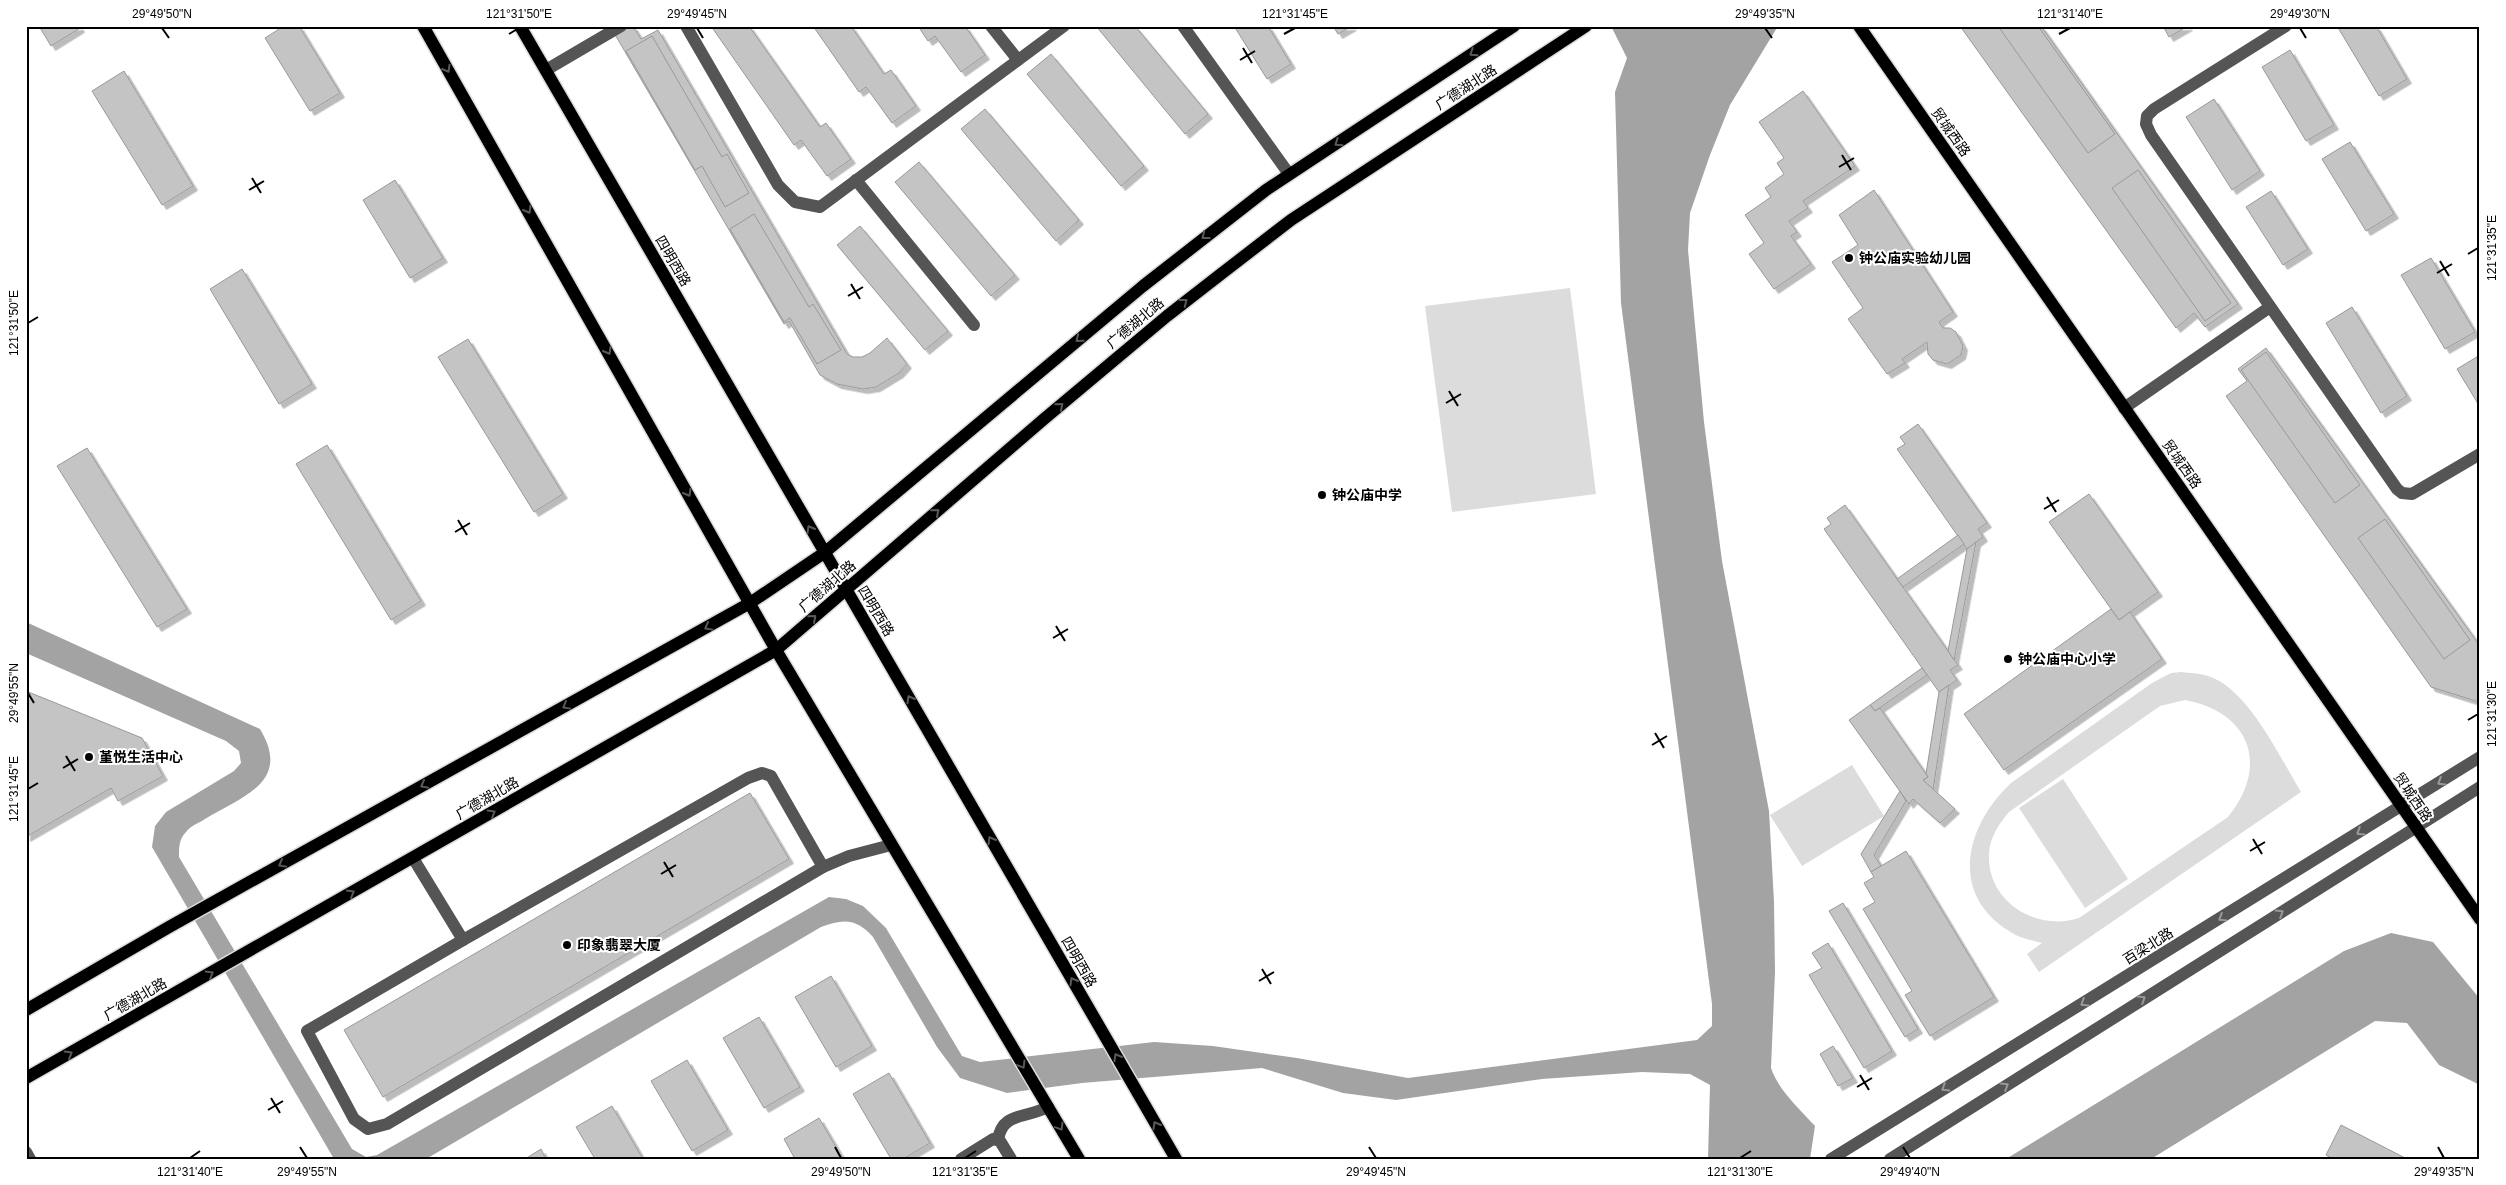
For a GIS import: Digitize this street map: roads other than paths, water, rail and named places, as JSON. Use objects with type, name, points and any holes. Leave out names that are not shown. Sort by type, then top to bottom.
[{"type":"main road","points":[[424,26],[776,650],[1079,1159]]},
{"type":"main road","name":"四明西路","points":[[520,26],[1176,1159]]},
{"type":"main road","name":"广德湖北路","points":[[26,1010],[169,926],[750,603],[824,553],[1143,286],[1266,190],[1514,26]]},
{"type":"main road","name":"广德湖北路","points":[[26,1078],[776,650],[1167,316],[1275,232],[1586,26]]},
{"type":"main road","name":"贸城西路","points":[[1859,26],[2480,919]]},
{"type":"street","points":[[546,70],[621,26]]},
{"type":"street","points":[[686,26],[778,185],[796,202],[820,207],[1064,26]]},
{"type":"street","points":[[991,26],[1018,60]]},
{"type":"street","points":[[1183,26],[1290,174]]},
{"type":"street","points":[[2286,26],[2154,109],[2147,116],[2146,124],[2151,135],[2396,489],[2402,493],[2412,494],[2480,454]]},
{"type":"street","points":[[856,180],[974,325]]},
{"type":"street","points":[[2124,408],[2270,307]]},
{"type":"street","name":"百梁北路","points":[[1831,1159],[2480,757]]},
{"type":"street","points":[[823,867],[770,776],[762,772],[748,778],[463,940],[307,1031],[354,1119],[368,1129],[388,1124],[823,867],[849,856],[891,845]]},
{"type":"street","points":[[1890,1159],[2480,787]]},
{"type":"street","points":[[413,858],[463,940]]},
{"type":"street","points":[[1011,1159],[998,1140],[999,1130],[1009,1119],[1036,1113],[1048,1107]]},
{"type":"street","points":[[960,1159],[993,1139],[998,1140]]},
{"type":"street","points":[[26,1152],[30,1159]]},
{"type":"place","name":"钟公庙实验幼儿园","points":[[1849,258]]},
{"type":"place","name":"钟公庙中学","points":[[1322,495]]},
{"type":"place","name":"钟公庙中心小学","points":[[2008,659]]},
{"type":"place","name":"堇悦生活中心","points":[[89,757]]},
{"type":"place","name":"印象翡翠大厦","points":[[567,945]]}]
